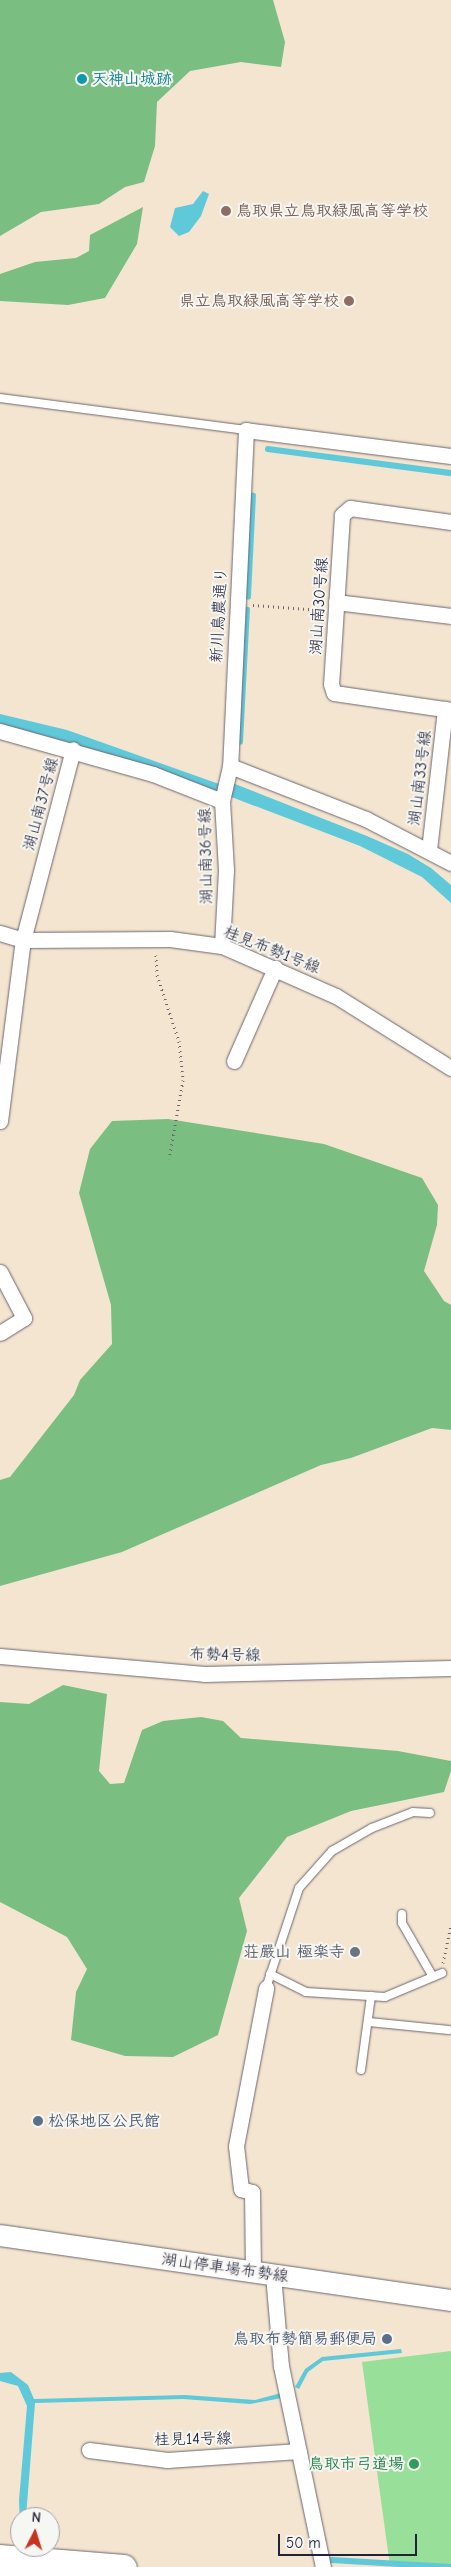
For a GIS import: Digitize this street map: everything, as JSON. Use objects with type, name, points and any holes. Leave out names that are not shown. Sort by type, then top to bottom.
[{"type":"main road","name":"湖山停車場布勢線","points":[[0,2235],[451,2300]]},
{"type":"main road","points":[[0,2557],[124,2567]]},
{"type":"street","points":[[246,430],[451,456]]},
{"type":"street","name":"新川鳥農通り","points":[[230,766],[246,430]]},
{"type":"street","name":"湖山南30号線","points":[[448,710],[334,693],[331,684],[342,515],[350,508],[451,522]]},
{"type":"street","points":[[336,606],[451,616]]},
{"type":"street","name":"湖山南33号線","points":[[429,850],[448,710]]},
{"type":"street","name":"湖山南37号線","points":[[0,731],[73,749],[23,940],[0,1121]]},
{"type":"street","points":[[73,749],[153,774],[222,802]]},
{"type":"street","points":[[230,766],[366,819],[451,863]]},
{"type":"street","name":"湖山南36号線","points":[[222,946],[226,870],[222,802],[230,766]]},
{"type":"street","name":"桂見布勢1号線","points":[[0,933],[23,940],[156,940],[222,946],[336,996],[451,1068]]},
{"type":"street","points":[[234,1061],[275,968]]},
{"type":"street","points":[[0,1272],[24,1318],[0,1333]]},
{"type":"street","name":"布勢4号線","points":[[0,1656],[204,1674],[451,1668]]},
{"type":"street","points":[[268,1981],[236,2146],[242,2189],[252,2192],[263,2273],[323,2567]]},
{"type":"street","name":"桂見14号線","points":[[89,2450],[167,2460],[299,2451]]},
{"type":"lane","points":[[0,398],[246,430]]},
{"type":"lane","points":[[430,1813],[413,1812],[372,1828],[332,1851],[299,1888],[268,1981],[306,1992],[385,1997],[442,1973]]},
{"type":"lane","points":[[402,1914],[400,1926],[433,1977]]},
{"type":"lane","points":[[361,2070],[371,1996]]},
{"type":"lane","points":[[368,2022],[449,2030]]},
{"type":"path","points":[[237,604],[336,606]]},
{"type":"path","points":[[156,940],[157,975],[179,1041],[183,1080],[169,1159]]},
{"type":"path","points":[[442,1973],[448,1926],[451,1926]]},
{"type":"green space","points":[[0,0],[273,0],[285,42],[281,67],[241,62],[190,71],[157,102],[155,146],[144,182],[125,187],[99,204],[41,212],[0,236]]},
{"type":"green space","points":[[143,207],[137,244],[105,298],[68,305],[0,301],[0,274],[35,262],[76,258],[89,251],[90,235]]},
{"type":"green space","points":[[168,1119],[324,1144],[422,1178],[438,1205],[437,1225],[424,1271],[444,1301],[451,1305],[451,1430],[432,1428],[351,1458],[321,1465],[122,1552],[0,1586],[0,1480],[10,1477],[74,1395],[80,1380],[112,1344],[111,1305],[79,1193],[90,1149],[112,1121]]},
{"type":"green space","points":[[63,1685],[107,1694],[99,1771],[110,1784],[124,1783],[142,1730],[163,1721],[201,1717],[223,1721],[241,1738],[398,1751],[451,1761],[451,1771],[444,1792],[351,1811],[287,1837],[239,1898],[247,1931],[218,2035],[173,2057],[125,2056],[71,2040],[76,1992],[87,1969],[67,1937],[0,1902],[0,1702],[29,1704]]},
{"type":"green space","name":"鳥取市弓道場","points":[[451,2351],[451,2567],[390,2566],[362,2362]]},
{"type":"water","points":[[203,191],[209,194],[201,216],[189,232],[179,236],[170,227],[175,208],[193,204]]},
{"type":"water","points":[[0,714],[67,730],[219,784],[235,784],[367,836],[408,854],[431,868],[451,885],[451,903],[422,877],[360,846],[234,798],[0,726]]},
{"type":"water","points":[[401,2349],[402,2353],[323,2361],[308,2372],[299,2389],[295,2387],[305,2369],[322,2357]]},
{"type":"water","points":[[11,2372],[28,2385],[34,2399],[185,2395],[255,2400],[281,2393],[282,2398],[250,2404],[183,2399],[35,2403],[27,2507],[19,2507],[27,2406],[18,2386],[0,2381],[0,2373]]},
{"type":"waterway","points":[[268,449],[451,473]]},
{"type":"waterway","points":[[248,597],[253,496]]},
{"type":"waterway","points":[[240,742],[247,610]]},
{"type":"waterway","points":[[332,2560],[451,2567]]},
{"type":"place","name":"天神山城跡","points":[[82,79]]},
{"type":"place","name":"鳥取県立鳥取緑風高等学校","points":[[226,211]]},
{"type":"place","name":"県立鳥取緑風高等学校","points":[[349,301]]},
{"type":"place","name":"荘嚴山 極楽寺","points":[[355,1952]]},
{"type":"place","name":"松保地区公民館","points":[[38,2121]]},
{"type":"place","name":"鳥取布勢簡易郵便局","points":[[387,2339]]},
{"type":"place","name":"鳥取市弓道場","points":[[414,2464]]}]
